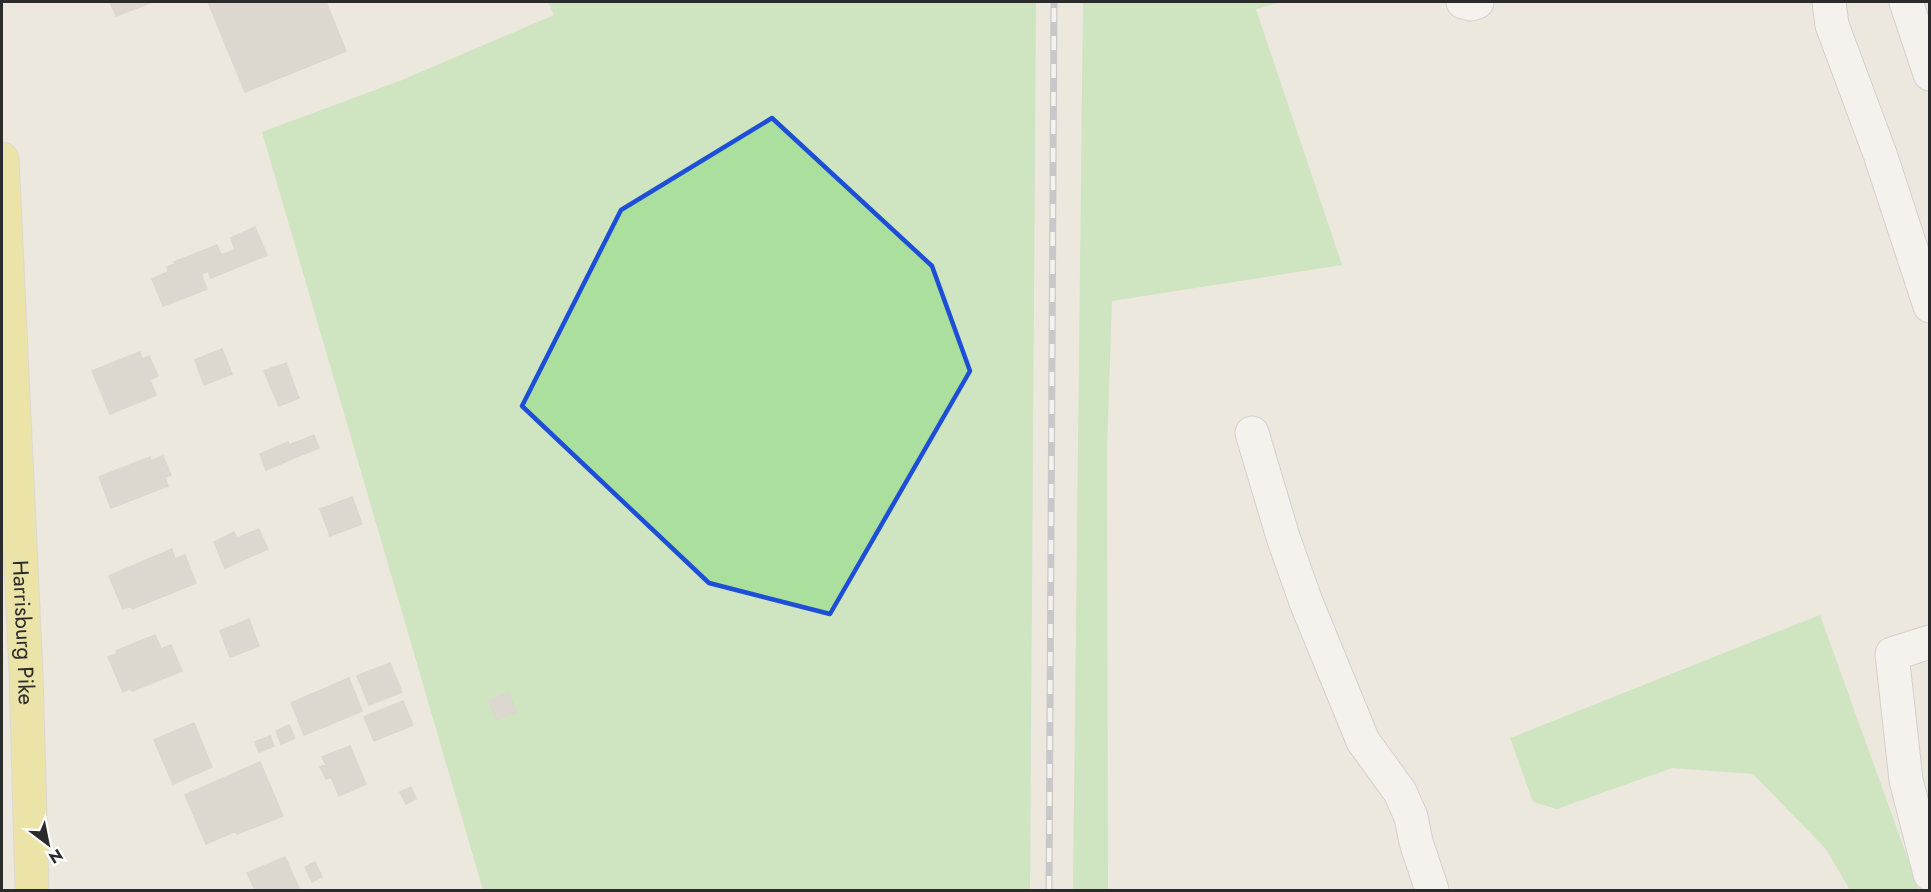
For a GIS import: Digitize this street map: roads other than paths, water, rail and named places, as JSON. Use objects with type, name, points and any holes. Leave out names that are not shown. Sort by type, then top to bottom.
[{"type":"main road","name":"Harrisburg Pike","points":[[2,159],[25,661],[32,891]]},
{"type":"street","points":[[1463,2],[1471,4],[1477,2]]},
{"type":"street","points":[[1828,2],[1832,26],[1880,154],[1918,232],[1929,306]]},
{"type":"street","points":[[1906,2],[1929,74]]},
{"type":"street","points":[[1252,433],[1283,537],[1335,676],[1363,741],[1400,792],[1410,817],[1432,891]]},
{"type":"street","points":[[1929,642],[1892,654],[1906,780],[1929,874]]},
{"type":"railway","points":[[1049,890],[1054,2]]}]
